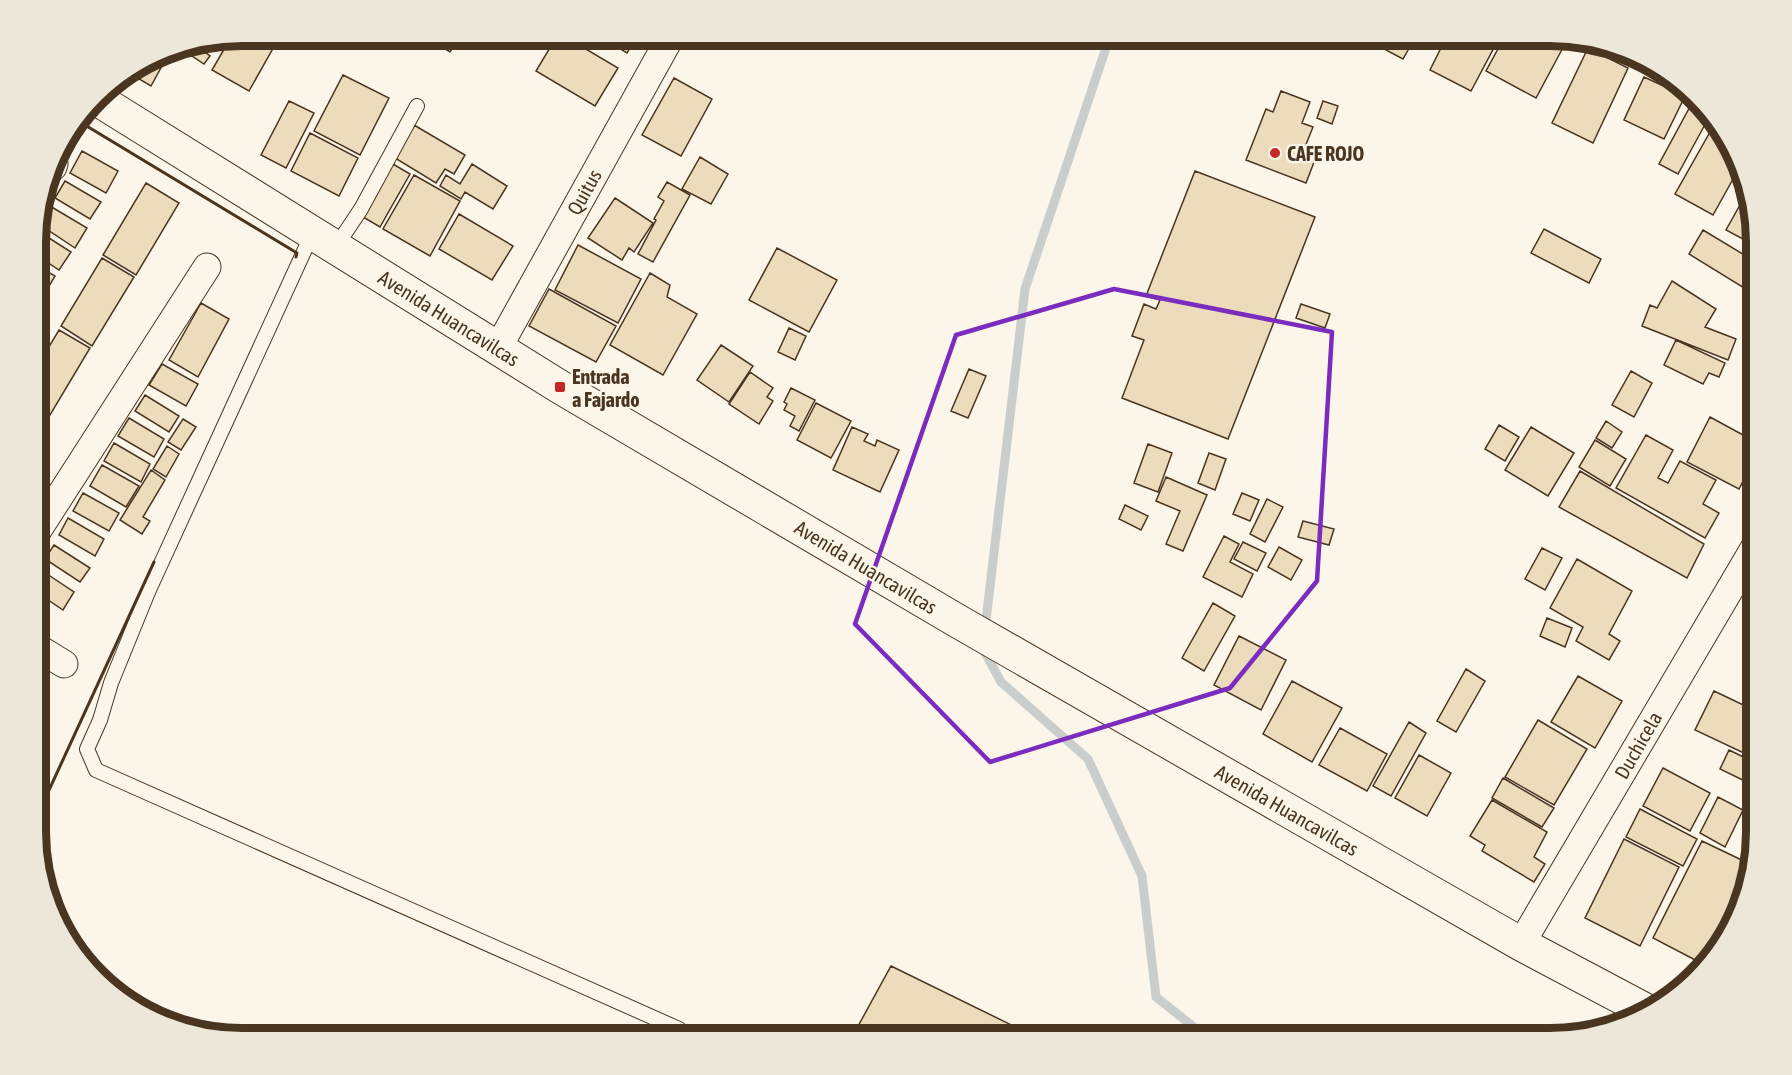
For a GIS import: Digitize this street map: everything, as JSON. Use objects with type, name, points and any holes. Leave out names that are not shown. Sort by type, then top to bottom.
[{"type":"street","name":"Quitus","points":[[498,348],[665,47]]},
{"type":"street","name":"Avenida Huancavilcas","points":[[107,101],[324,241],[560,387],[1006,650],[1521,944],[1639,1006]]},
{"type":"street","points":[[46,518],[207,267]]},
{"type":"street","name":"Duchicela","points":[[1521,944],[1745,565]]},
{"type":"street","points":[[46,653],[64,664]]},
{"type":"lane","points":[[417,106],[361,209],[324,241],[148,591],[87,749],[96,770],[677,1028]]},
{"type":"highlighted area","points":[[1114,289],[1332,332],[1317,581],[1230,688],[990,762],[855,624],[956,335]]},
{"type":"building","points":[[1385,46],[1410,46],[1403,59],[1384,49]]},
{"type":"building","points":[[1442,46],[1495,46],[1471,91],[1430,70]]},
{"type":"building","points":[[1500,46],[1563,47],[1536,98],[1486,71]]},
{"type":"building","points":[[274,47],[249,91],[212,70],[225,48]]},
{"type":"building","points":[[442,47],[453,47],[450,52]]},
{"type":"building","points":[[551,47],[582,47],[618,68],[595,106],[536,71]]},
{"type":"building","points":[[617,47],[631,47],[627,53]]},
{"type":"building","points":[[1587,50],[1597,52],[1628,68],[1593,143],[1552,123]]},
{"type":"building","points":[[203,51],[210,56],[204,64],[192,56]]},
{"type":"building","points":[[163,64],[151,86],[137,78]]},
{"type":"building","points":[[343,75],[389,98],[360,155],[314,131]]},
{"type":"building","points":[[1644,77],[1673,90],[1683,100],[1664,139],[1624,120]]},
{"type":"building","points":[[674,78],[712,99],[681,156],[642,135]]},
{"type":"building","points":[[1281,91],[1310,102],[1302,123],[1313,127],[1303,152],[1316,157],[1306,183],[1246,160],[1266,109],[1273,112]]},
{"type":"building","points":[[289,101],[314,113],[286,168],[261,155]]},
{"type":"building","points":[[1323,101],[1338,106],[1332,124],[1317,118]]},
{"type":"building","points":[[1690,106],[1705,124],[1678,174],[1659,164]]},
{"type":"building","points":[[414,125],[465,155],[454,174],[445,169],[436,183],[395,158]]},
{"type":"building","points":[[1710,131],[1734,177],[1713,215],[1675,194]]},
{"type":"building","points":[[310,133],[358,158],[339,196],[291,171]]},
{"type":"building","points":[[82,151],[118,171],[106,193],[70,173]]},
{"type":"building","points":[[700,157],[728,174],[711,204],[682,189]]},
{"type":"building","points":[[393,164],[410,174],[380,227],[363,217]]},
{"type":"building","points":[[472,164],[507,186],[493,209],[465,192],[461,199],[440,186],[446,175],[460,184]]},
{"type":"building","points":[[1195,171],[1315,217],[1228,439],[1122,398],[1144,340],[1132,336],[1144,304],[1156,309],[1160,300],[1146,296]]},
{"type":"building","points":[[414,175],[460,201],[430,256],[383,229]]},
{"type":"building","points":[[65,181],[101,202],[90,219],[55,198]]},
{"type":"building","points":[[667,182],[690,195],[653,262],[638,254],[664,201],[658,197]]},
{"type":"building","points":[[146,183],[179,203],[136,275],[103,255]]},
{"type":"building","points":[[615,198],[653,223],[634,252],[629,248],[622,260],[588,238]]},
{"type":"building","points":[[1741,203],[1745,240],[1726,230]]},
{"type":"building","points":[[50,206],[87,228],[75,248],[47,229]]},
{"type":"building","points":[[459,214],[513,246],[492,280],[439,249]]},
{"type":"building","points":[[1544,229],[1601,259],[1589,283],[1531,253]]},
{"type":"building","points":[[1703,230],[1745,255],[1745,289],[1689,254]]},
{"type":"building","points":[[47,236],[71,252],[59,270],[46,261]]},
{"type":"building","points":[[578,245],[641,279],[618,323],[555,290]]},
{"type":"building","points":[[777,248],[837,280],[809,332],[749,300]]},
{"type":"building","points":[[102,258],[134,277],[92,346],[61,326]]},
{"type":"building","points":[[46,271],[55,276],[46,292]]},
{"type":"building","points":[[650,273],[670,285],[667,297],[697,314],[663,375],[610,345]]},
{"type":"building","points":[[1672,281],[1716,309],[1705,327],[1736,339],[1728,360],[1642,326],[1650,305],[1657,308]]},
{"type":"building","points":[[549,289],[616,326],[596,362],[529,326]]},
{"type":"building","points":[[201,303],[229,319],[198,377],[169,360]]},
{"type":"building","points":[[1301,304],[1330,314],[1325,328],[1296,318]]},
{"type":"building","points":[[789,328],[806,336],[795,360],[778,352]]},
{"type":"building","points":[[59,330],[90,348],[50,415],[46,413],[46,352]]},
{"type":"building","points":[[1676,340],[1725,363],[1719,377],[1709,373],[1703,384],[1664,365]]},
{"type":"building","points":[[721,345],[753,366],[729,402],[697,380]]},
{"type":"building","points":[[162,364],[198,384],[186,406],[149,385]]},
{"type":"building","points":[[969,369],[986,376],[968,418],[951,411]]},
{"type":"building","points":[[1631,371],[1652,383],[1634,417],[1612,405]]},
{"type":"building","points":[[750,372],[773,388],[767,397],[773,401],[759,424],[729,404]]},
{"type":"building","points":[[791,388],[815,400],[799,431],[790,426],[795,416],[784,410],[787,404],[784,402]]},
{"type":"building","points":[[145,395],[179,416],[169,432],[135,411]]},
{"type":"building","points":[[816,403],[851,421],[831,458],[797,440]]},
{"type":"building","points":[[1710,417],[1745,436],[1745,477],[1739,489],[1687,462]]},
{"type":"building","points":[[129,418],[164,439],[154,457],[118,436]]},
{"type":"building","points":[[183,419],[196,427],[181,450],[168,442]]},
{"type":"building","points":[[1606,421],[1622,432],[1612,448],[1596,438]]},
{"type":"building","points":[[1499,425],[1519,437],[1505,461],[1485,449]]},
{"type":"building","points":[[852,427],[868,434],[864,441],[875,446],[877,440],[899,450],[880,492],[833,470]]},
{"type":"building","points":[[1531,427],[1574,453],[1548,496],[1505,470]]},
{"type":"building","points":[[1646,435],[1673,450],[1658,478],[1668,483],[1680,461],[1716,480],[1703,504],[1719,513],[1705,538],[1616,488]]},
{"type":"building","points":[[1595,440],[1626,459],[1610,486],[1579,467]]},
{"type":"building","points":[[114,443],[150,464],[141,482],[104,461]]},
{"type":"building","points":[[1148,444],[1172,453],[1158,492],[1134,483]]},
{"type":"building","points":[[167,446],[179,454],[166,477],[153,469]]},
{"type":"building","points":[[1209,453],[1226,459],[1215,490],[1198,483]]},
{"type":"building","points":[[102,465],[139,486],[126,507],[90,486]]},
{"type":"building","points":[[151,470],[165,480],[143,517],[150,521],[142,534],[120,520]]},
{"type":"building","points":[[1580,471],[1704,544],[1687,578],[1559,507]]},
{"type":"building","points":[[1166,477],[1207,495],[1183,551],[1166,544],[1180,511],[1156,501]]},
{"type":"building","points":[[83,493],[119,513],[109,531],[73,511]]},
{"type":"building","points":[[1242,493],[1259,500],[1250,521],[1233,514]]},
{"type":"building","points":[[1267,499],[1283,507],[1265,542],[1250,534]]},
{"type":"building","points":[[1125,505],[1148,516],[1141,530],[1119,519]]},
{"type":"building","points":[[68,518],[104,539],[95,556],[59,535]]},
{"type":"building","points":[[1303,521],[1334,529],[1329,545],[1298,537]]},
{"type":"building","points":[[1224,536],[1239,544],[1230,562],[1253,574],[1242,597],[1203,577]]},
{"type":"building","points":[[1243,542],[1266,553],[1257,571],[1234,559]]},
{"type":"building","points":[[54,545],[90,568],[80,582],[46,557]]},
{"type":"building","points":[[1279,547],[1302,560],[1291,580],[1268,567]]},
{"type":"building","points":[[1542,548],[1562,558],[1545,590],[1525,579]]},
{"type":"building","points":[[1577,559],[1632,591],[1609,634],[1620,641],[1609,660],[1576,641],[1583,627],[1550,608]]},
{"type":"building","points":[[46,573],[74,592],[63,610],[46,598]]},
{"type":"building","points":[[1213,603],[1235,616],[1204,671],[1182,658]]},
{"type":"building","points":[[1547,618],[1572,628],[1565,647],[1540,636]]},
{"type":"building","points":[[1239,636],[1286,660],[1261,710],[1214,685]]},
{"type":"building","points":[[1466,669],[1485,681],[1456,732],[1437,721]]},
{"type":"building","points":[[1578,676],[1622,701],[1595,748],[1551,722]]},
{"type":"building","points":[[1292,681],[1342,708],[1312,762],[1263,734]]},
{"type":"building","points":[[1714,691],[1745,706],[1745,754],[1695,730]]},
{"type":"building","points":[[1538,720],[1587,749],[1554,805],[1505,777]]},
{"type":"building","points":[[1409,722],[1426,733],[1391,796],[1373,786]]},
{"type":"building","points":[[1340,728],[1387,754],[1367,791],[1319,765]]},
{"type":"building","points":[[1729,750],[1745,758],[1745,781],[1720,769]]},
{"type":"building","points":[[1419,755],[1451,773],[1427,816],[1395,798]]},
{"type":"building","points":[[1663,768],[1710,793],[1690,831],[1643,806]]},
{"type":"building","points":[[1503,778],[1554,808],[1542,827],[1492,798]]},
{"type":"building","points":[[1718,797],[1743,810],[1725,847],[1700,833]]},
{"type":"building","points":[[1492,800],[1547,832],[1534,857],[1545,864],[1534,882],[1482,851],[1485,845],[1470,836]]},
{"type":"building","points":[[1640,809],[1697,839],[1683,866],[1626,837]]},
{"type":"building","points":[[1624,839],[1679,867],[1640,946],[1585,918]]},
{"type":"building","points":[[1702,841],[1743,861],[1731,907],[1719,930],[1697,961],[1653,938]]},
{"type":"building","points":[[891,966],[1018,1028],[857,1028]]},
{"type":"waterway","points":[[985,629],[1025,289],[1107,46]]},
{"type":"waterway","points":[[983,649],[1001,682],[1088,759],[1142,876],[1156,997],[1195,1028]]},
{"type":"wall","points":[[86,125],[297,253],[296,257]]},
{"type":"wall","points":[[46,797],[154,562]]},
{"type":"place","name":"CAFE ROJO","points":[[1275,153]]},
{"type":"place","name":"Entrada a Fajardo","points":[[560,387]]}]
